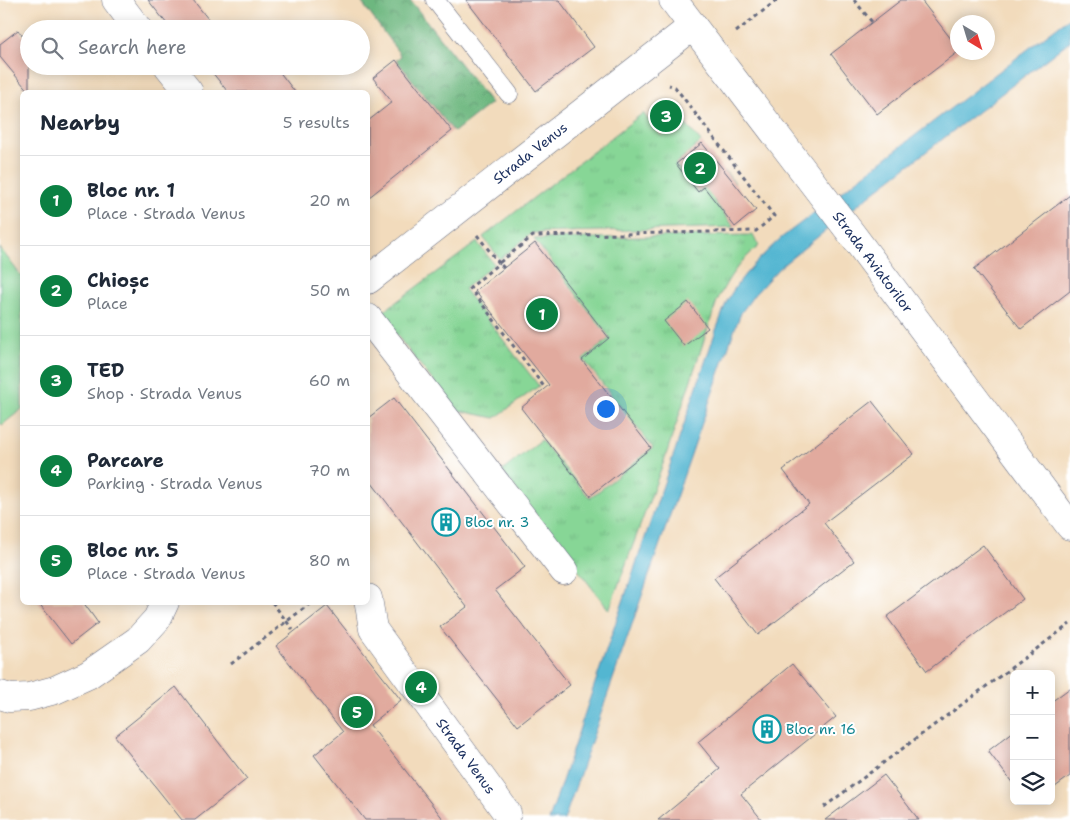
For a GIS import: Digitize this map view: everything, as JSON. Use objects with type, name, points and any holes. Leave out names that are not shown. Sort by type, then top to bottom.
[{"type":"street","points":[[116,0],[131,20]]},
{"type":"street","name":"Strada Aviatorilor","points":[[673,0],[854,237],[1070,526]]},
{"type":"street","name":"Strada Venus","points":[[370,278],[692,26]]},
{"type":"street","points":[[175,75],[187,90]]},
{"type":"street","points":[[370,321],[564,571]]},
{"type":"street","points":[[0,695],[10,698],[29,697],[55,690],[88,675],[138,640],[156,619],[163,605]]},
{"type":"street","name":"Strada Venus","points":[[369,605],[373,629],[507,813]]},
{"type":"lane","points":[[435,0],[509,94]]},
{"type":"path","points":[[735,32],[777,0]]},
{"type":"path","points":[[854,0],[872,22]]},
{"type":"path","points":[[546,388],[470,288],[533,236],[756,231],[774,216],[675,87],[662,84]]},
{"type":"path","points":[[474,231],[504,268]]},
{"type":"path","points":[[274,605],[293,630]]},
{"type":"path","points":[[231,664],[308,605]]},
{"type":"path","points":[[824,807],[1070,624]]},
{"type":"green space","points":[[360,0],[410,0],[491,103],[454,132],[396,60],[401,56]]},
{"type":"green space","points":[[643,113],[661,136],[682,120],[701,142],[675,164],[698,191],[725,171],[735,183],[714,201],[734,227],[532,233],[500,259],[483,237]]},
{"type":"green space","points":[[753,235],[759,246],[734,271],[717,301],[664,461],[609,610],[502,471],[541,440],[590,498],[653,448],[583,359],[610,338],[534,239]]},
{"type":"green space","points":[[477,242],[494,264],[464,289],[539,386],[495,418],[456,410],[380,314]]},
{"type":"green space","points":[[0,248],[20,274],[20,411],[2,425],[0,423]]},
{"type":"water","points":[[1070,17],[1070,41],[879,188],[779,268],[754,295],[741,313],[564,820],[549,820],[716,330],[732,292],[751,267],[781,238]]},
{"type":"building","points":[[148,0],[193,0],[209,20],[164,20]]},
{"type":"building","points":[[466,0],[559,0],[594,47],[536,91]]},
{"type":"building","points":[[901,0],[921,0],[950,38],[950,58],[877,114],[831,54]]},
{"type":"building","points":[[18,30],[20,32],[20,75],[29,75],[29,90],[0,57],[0,44]]},
{"type":"building","points":[[396,60],[452,131],[370,196],[370,119],[392,102],[373,78]]},
{"type":"building","points":[[214,75],[282,75],[293,90],[226,90]]},
{"type":"building","points":[[702,143],[756,210],[735,227],[704,187],[698,192],[676,164]]},
{"type":"building","points":[[1070,195],[1070,291],[1021,329],[974,269]]},
{"type":"building","points":[[535,243],[609,338],[582,360],[651,448],[590,496],[521,408],[549,385],[475,291]]},
{"type":"building","points":[[688,302],[708,328],[684,346],[664,321]]},
{"type":"building","name":"Bloc nr. 3","points":[[394,398],[525,567],[495,590],[570,685],[518,726],[440,627],[467,607],[370,481],[370,416]]},
{"type":"building","points":[[872,401],[914,454],[824,523],[854,561],[758,635],[714,578],[809,504],[783,470]]},
{"type":"building","points":[[983,545],[1023,599],[927,671],[887,617]]},
{"type":"building","points":[[40,605],[85,605],[98,623],[71,644]]},
{"type":"building","points":[[327,606],[401,700],[370,725],[444,820],[365,820],[314,755],[343,732],[276,646]]},
{"type":"building","name":"Bloc nr. 16","points":[[792,664],[836,717],[741,794],[762,820],[658,820],[720,769],[698,742]]},
{"type":"building","points":[[176,687],[247,779],[195,820],[182,820],[115,736]]},
{"type":"building","points":[[1070,688],[1070,776],[1055,787],[1055,715],[1055,699]]},
{"type":"building","points":[[1010,734],[1010,780],[988,751]]},
{"type":"building","points":[[884,775],[919,820],[825,820]]},
{"type":"place","name":"TED","points":[[666,116]]},
{"type":"place","name":"Chioșc","points":[[700,168]]},
{"type":"place","name":"Bloc nr. 1","points":[[542,314]]},
{"type":"place","name":"Bloc nr. 3","points":[[446,522]]},
{"type":"place","name":"Parcare","points":[[421,687]]},
{"type":"place","name":"Bloc nr. 5","points":[[357,712]]},
{"type":"place","name":"Bloc nr. 16","points":[[767,729]]}]
